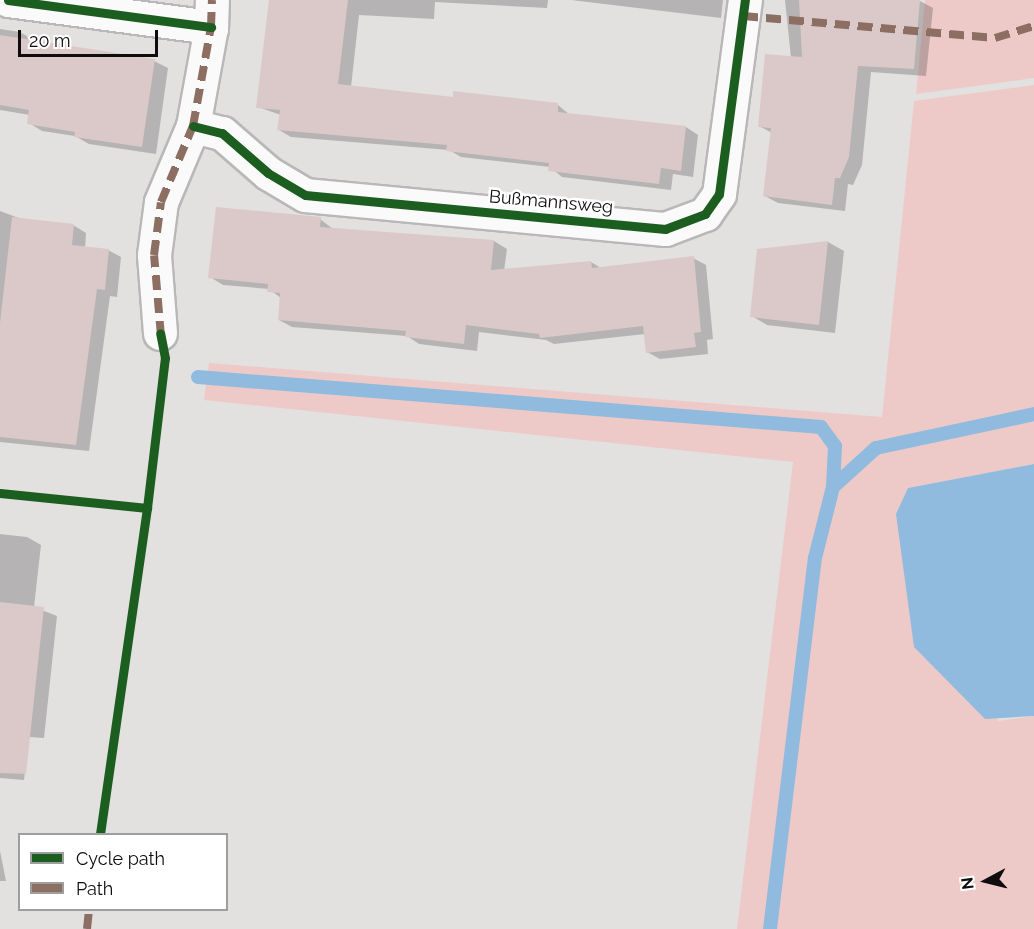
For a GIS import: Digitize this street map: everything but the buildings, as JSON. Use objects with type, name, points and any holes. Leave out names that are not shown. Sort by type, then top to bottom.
[{"type":"street","points":[[8,0],[211,13],[193,126],[161,202],[154,255],[160,333]]},
{"type":"street","name":"Bußmannsweg","points":[[193,126],[222,133],[268,173],[305,195],[665,229],[705,214],[719,194],[745,0]]},
{"type":"shaded area","points":[[925,0],[1034,0],[1034,78],[916,94]]},
{"type":"shaded area","points":[[1034,85],[1034,464],[908,488],[998,721],[1034,716],[1034,929],[737,929],[793,462],[204,400],[209,363],[882,417],[914,101]]},
{"type":"water","points":[[1034,464],[1034,716],[985,719],[914,647],[896,514],[908,488]]},
{"type":"waterway","points":[[198,377],[821,427],[835,446],[833,487]]},
{"type":"waterway","points":[[770,929],[815,558],[833,487],[876,448],[1034,414]]},
{"type":"marked path","points":[[161,336],[154,255],[161,202],[193,126],[211,27],[212,0]]},
{"type":"marked path","points":[[743,16],[995,38],[1034,26]]},
{"type":"marked path","points":[[87,929],[89,911]]},
{"type":"cycle path","points":[[8,0],[211,27]]},
{"type":"cycle path","points":[[193,126],[222,133],[268,173],[305,195],[665,229],[705,214],[719,194],[745,0]]},
{"type":"cycle path","points":[[100,833],[147,508],[165,358],[160,333]]},
{"type":"cycle path","points":[[0,493],[147,508]]}]
